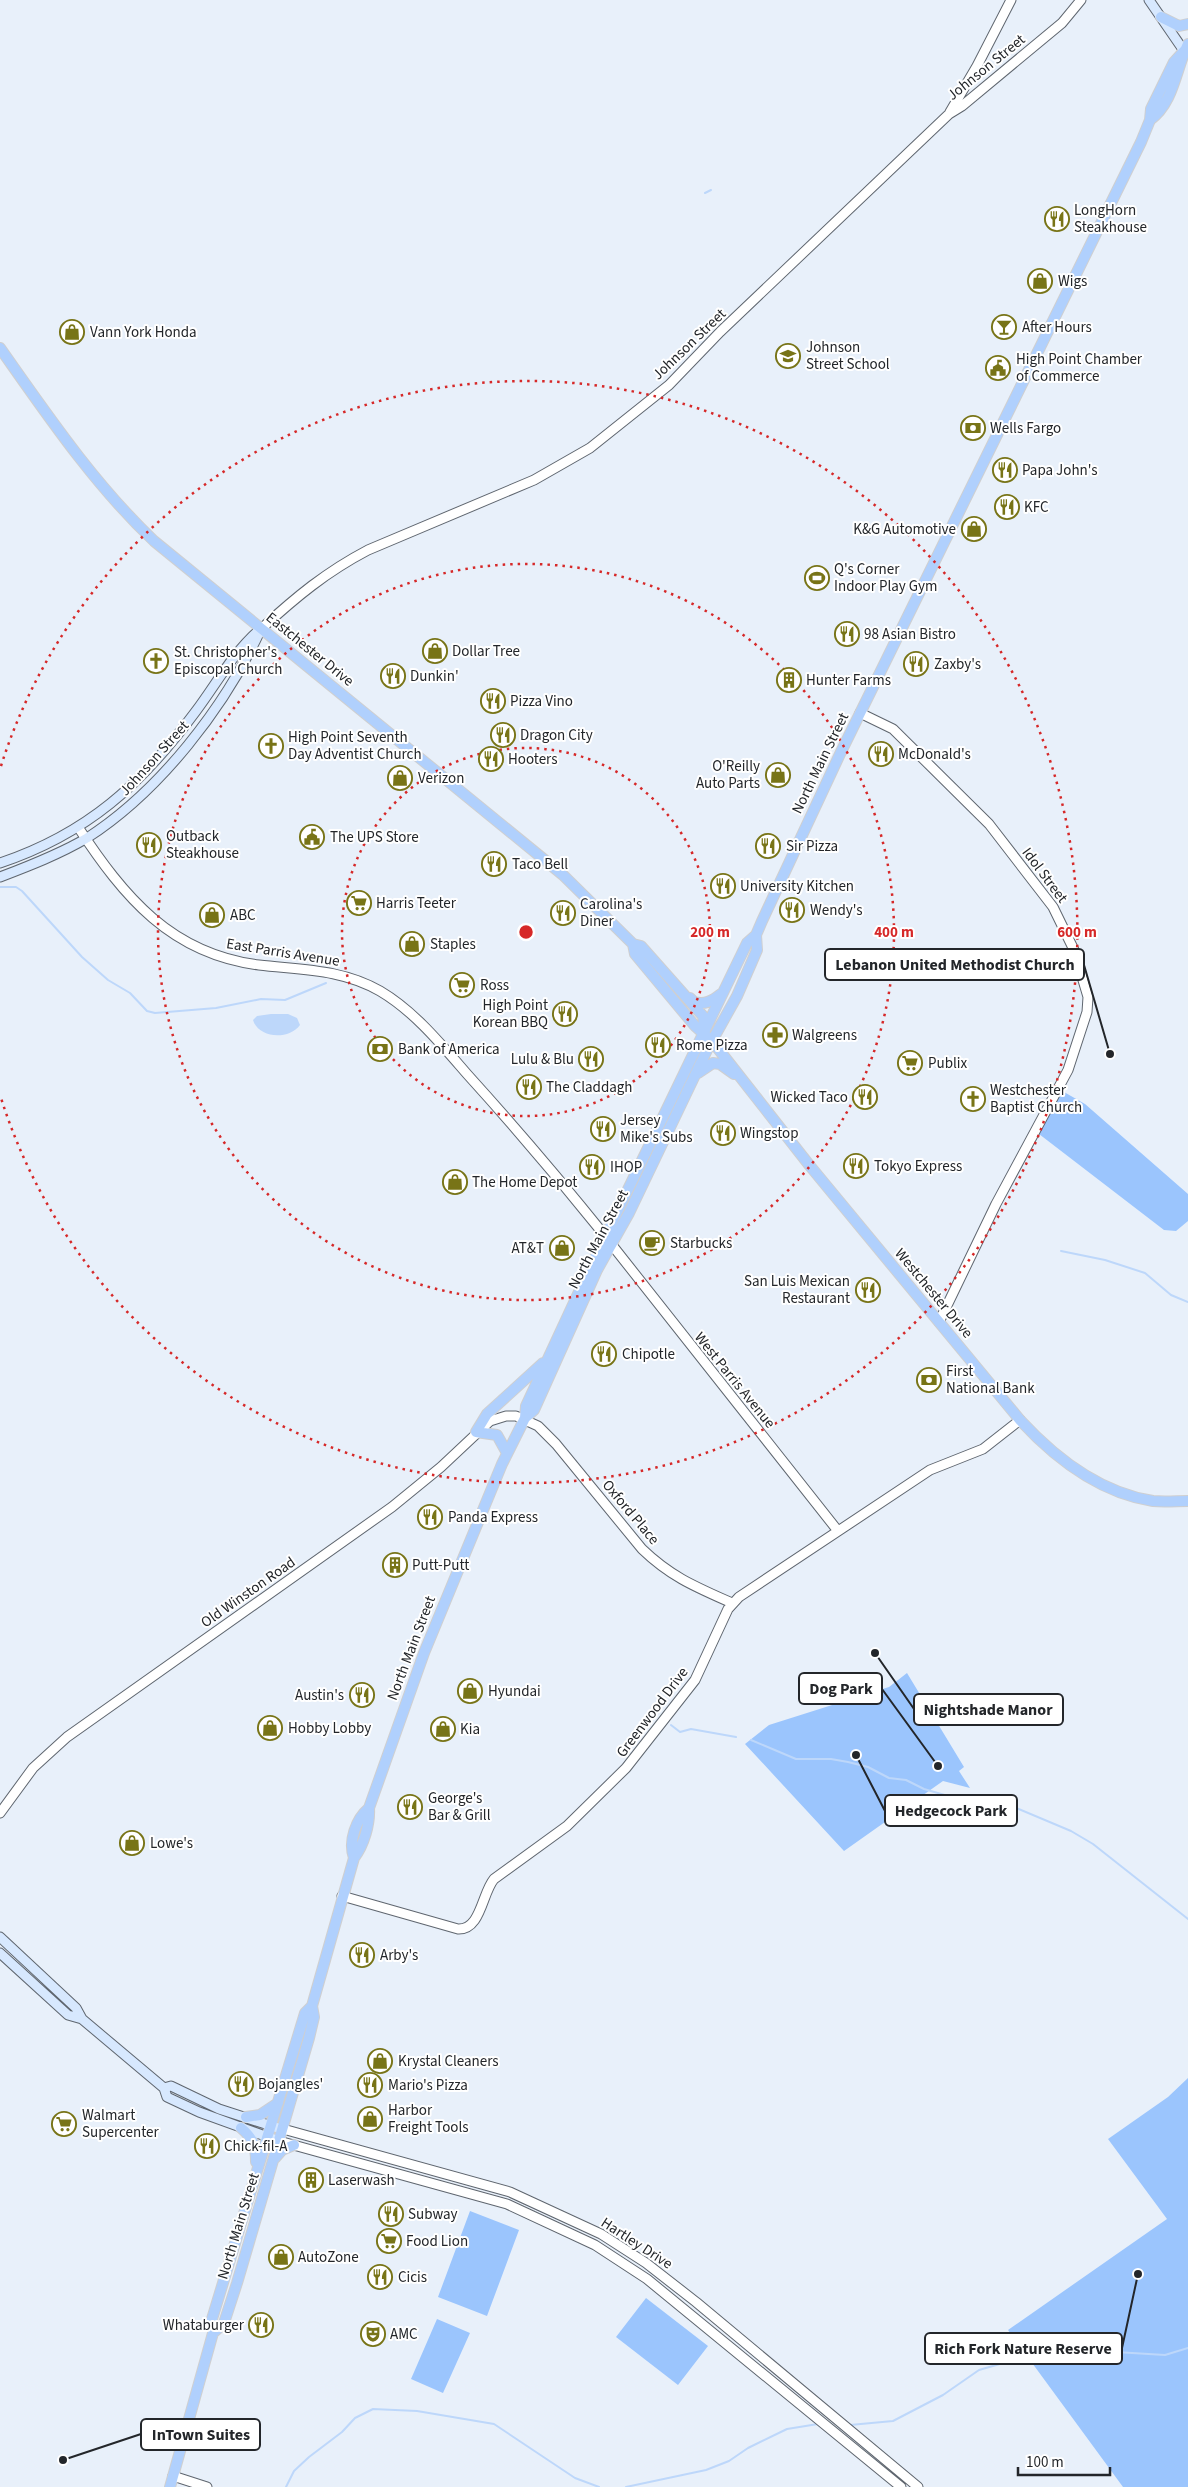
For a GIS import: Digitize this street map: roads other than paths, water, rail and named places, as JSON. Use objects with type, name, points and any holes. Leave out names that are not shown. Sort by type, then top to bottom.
[{"type":"main road","points":[[1149,0],[1187,50]]},
{"type":"main road","points":[[1161,17],[1179,26],[1188,24]]},
{"type":"main road","name":"North Main Street","points":[[1150,120],[1159,114],[1187,50]]},
{"type":"main road","name":"North Main Street","points":[[524,1418],[534,1410],[685,1068],[705,1032],[747,943],[756,935],[860,713],[998,437],[1150,120],[1154,103],[1174,62],[1187,50]]},
{"type":"main road","points":[[1176,78],[1188,74]]},
{"type":"main road","name":"Eastchester Drive","points":[[0,348],[82,464],[130,518],[154,541],[563,875],[633,944],[641,946],[703,1016],[705,1032]]},
{"type":"main road","name":"Johnson Street","points":[[0,863],[28,852],[102,812],[140,779],[189,721],[236,653],[261,629]]},
{"type":"main road","name":"Johnson Street","points":[[0,877],[57,853],[86,838],[126,810],[173,761],[227,690],[247,658],[261,629]]},
{"type":"main road","name":"North Main Street","points":[[354,1852],[368,1825],[369,1808],[424,1653],[507,1453],[524,1418],[526,1406],[591,1266],[609,1241],[671,1130],[695,1075],[729,1012],[757,950],[756,935]]},
{"type":"main road","name":"Eastchester Drive","points":[[633,944],[635,954],[695,1026],[705,1032]]},
{"type":"main road","points":[[677,986],[682,987],[694,1002],[699,1003],[711,1002],[724,992]]},
{"type":"main road","name":"Westchester Drive","points":[[705,1032],[753,1091],[799,1153],[1020,1420],[1063,1461],[1096,1481],[1117,1490],[1154,1501],[1188,1501]]},
{"type":"main road","points":[[695,1075],[708,1064],[720,1064],[735,1074],[753,1091]]},
{"type":"main road","points":[[507,1453],[498,1435],[476,1432],[487,1414],[549,1357]]},
{"type":"main road","points":[[368,1825],[360,1815],[369,1808]]},
{"type":"main road","name":"North Main Street","points":[[213,2333],[224,2323],[283,2130],[309,2038],[314,2017],[312,2006],[354,1852],[360,1815]]},
{"type":"main road","points":[[0,1936],[76,2008],[82,2019],[103,2039],[164,2088],[167,2097],[241,2128],[279,2141]]},
{"type":"main road","points":[[0,1953],[68,2016],[82,2019]]},
{"type":"main road","name":"North Main Street","points":[[170,2487],[213,2333],[212,2318],[300,2028],[305,2013],[312,2006]]},
{"type":"main road","points":[[300,2028],[309,2038]]},
{"type":"main road","points":[[164,2088],[171,2086],[218,2109],[283,2130]]},
{"type":"main road","points":[[246,2117],[260,2115],[279,2102]]},
{"type":"main road","points":[[241,2128],[250,2136],[255,2145],[256,2171]]},
{"type":"main road","points":[[274,2159],[282,2150],[294,2145]]},
{"type":"street","points":[[949,114],[977,66],[1011,0]]},
{"type":"street","name":"Johnson Street","points":[[261,629],[309,586],[342,563],[368,550],[534,480],[590,448],[669,385],[720,332],[949,114],[1062,23],[1081,0]]},
{"type":"street","points":[[977,66],[974,82],[980,90]]},
{"type":"street","name":"Idol Street","points":[[860,713],[894,729],[989,824],[1053,907],[1074,950],[1088,997],[1087,1012],[1068,1070],[996,1204],[939,1322]]},
{"type":"street","name":"East Parris Avenue","points":[[78,826],[135,904],[160,926],[187,943],[206,953],[237,962],[337,974],[379,990],[399,1004],[440,1044],[524,1136],[609,1241]]},
{"type":"street","name":"West Parris Avenue","points":[[609,1241],[838,1531]]},
{"type":"street","name":"Old Winston Road","points":[[0,1813],[33,1768],[67,1738],[392,1508],[441,1467],[476,1432],[497,1418],[516,1416],[524,1418]]},
{"type":"street","name":"Oxford Place","points":[[524,1418],[538,1426],[556,1444],[642,1549],[657,1563],[677,1578],[732,1603]]},
{"type":"street","points":[[732,1603],[930,1470],[983,1449],[1020,1420]]},
{"type":"street","name":"Greenwood Drive","points":[[342,1896],[458,1929],[467,1928],[474,1922],[485,1892],[494,1878],[581,1814],[626,1768],[655,1734],[695,1680],[732,1603]]},
{"type":"street","name":"Hartley Drive","points":[[283,2130],[510,2192],[600,2234],[653,2268],[918,2487]]},
{"type":"street","name":"Hartley Drive","points":[[279,2141],[507,2204],[595,2245],[647,2279],[901,2487]]},
{"type":"street","points":[[173,2476],[207,2487]]},
{"type":"waterway","points":[[705,193],[711,190]]},
{"type":"waterway","points":[[0,887],[16,887],[22,891],[82,957],[108,980],[130,993],[147,1011],[155,1013],[216,1008],[261,999],[285,1000],[326,983]]},
{"type":"waterway","points":[[1061,1251],[1105,1260],[1145,1273],[1171,1295],[1188,1302]]},
{"type":"waterway","points":[[671,1725],[680,1732],[691,1729],[736,1737]]},
{"type":"waterway","points":[[751,1740],[796,1759],[831,1759],[848,1762],[868,1767],[889,1778],[906,1780],[924,1789],[948,1796],[965,1804],[978,1807],[989,1806]]},
{"type":"waterway","points":[[1009,1805],[1071,1831],[1093,1844],[1188,1919]]},
{"type":"waterway","points":[[850,2425],[893,2421],[943,2395],[979,2370],[1034,2354],[1099,2351],[1165,2355],[1188,2348]]},
{"type":"waterway","points":[[286,2487],[294,2471],[309,2457],[342,2432],[355,2418],[373,2409],[417,2411],[494,2424],[575,2478],[599,2487]]},
{"type":"waterway","points":[[626,2487],[706,2470],[729,2461],[748,2448],[787,2429],[818,2424]]},
{"type":"place","name":"LongHorn Steakhouse","points":[[1057,219]]},
{"type":"place","name":"Wigs","points":[[1040,281]]},
{"type":"place","name":"After Hours","points":[[1004,327]]},
{"type":"place","name":"Vann York Honda","points":[[72,332]]},
{"type":"place","name":"Johnson Street School","points":[[788,356]]},
{"type":"place","name":"High Point Chamber of Commerce","points":[[998,368]]},
{"type":"place","name":"Wells Fargo","points":[[973,428]]},
{"type":"place","name":"Papa John's","points":[[1005,470]]},
{"type":"place","name":"KFC","points":[[1007,507]]},
{"type":"place","name":"K&G Automotive","points":[[974,529]]},
{"type":"place","name":"Q's Corner Indoor Play Gym","points":[[817,578]]},
{"type":"place","name":"98 Asian Bistro","points":[[847,634]]},
{"type":"place","name":"Dollar Tree","points":[[435,651]]},
{"type":"place","name":"St. Christopher's Episcopal Church","points":[[156,661]]},
{"type":"place","name":"Zaxby's","points":[[916,664]]},
{"type":"place","name":"Dunkin'","points":[[393,676]]},
{"type":"place","name":"Hunter Farms","points":[[789,680]]},
{"type":"place","name":"Pizza Vino","points":[[493,701]]},
{"type":"place","name":"Dragon City","points":[[503,735]]},
{"type":"place","name":"High Point Seventh Day Adventist Church","points":[[271,746]]},
{"type":"place","name":"McDonald's","points":[[881,754]]},
{"type":"place","name":"Hooters","points":[[491,759]]},
{"type":"place","name":"O'Reilly Auto Parts","points":[[778,775]]},
{"type":"place","name":"Verizon","points":[[400,778]]},
{"type":"place","name":"The UPS Store","points":[[312,837]]},
{"type":"place","name":"Outback Steakhouse","points":[[149,845]]},
{"type":"place","name":"Sir Pizza","points":[[768,846]]},
{"type":"place","name":"Taco Bell","points":[[494,864]]},
{"type":"place","name":"University Kitchen","points":[[723,886]]},
{"type":"place","name":"Harris Teeter","points":[[359,903]]},
{"type":"place","name":"Wendy's","points":[[792,910]]},
{"type":"place","name":"Carolina's Diner","points":[[563,913]]},
{"type":"place","name":"ABC","points":[[212,915]]},
{"type":"place","name":"Staples","points":[[412,944]]},
{"type":"place","name":"Ross","points":[[462,985]]},
{"type":"place","name":"High Point Korean BBQ","points":[[565,1014]]},
{"type":"place","name":"Walgreens","points":[[775,1035]]},
{"type":"place","name":"Rome Pizza","points":[[658,1045]]},
{"type":"place","name":"Bank of America","points":[[380,1049]]},
{"type":"place","name":"Lebanon United Methodist Church","points":[[1110,1054]]},
{"type":"place","name":"Lulu & Blu","points":[[591,1059]]},
{"type":"place","name":"Publix","points":[[910,1063]]},
{"type":"place","name":"The Claddagh","points":[[529,1087]]},
{"type":"place","name":"Wicked Taco","points":[[865,1097]]},
{"type":"place","name":"Westchester Baptist Church","points":[[973,1099]]},
{"type":"place","name":"Jersey Mike's Subs","points":[[603,1129]]},
{"type":"place","name":"Wingstop","points":[[723,1133]]},
{"type":"place","name":"Tokyo Express","points":[[856,1166]]},
{"type":"place","name":"IHOP","points":[[592,1167]]},
{"type":"place","name":"The Home Depot","points":[[455,1182]]},
{"type":"place","name":"Starbucks","points":[[652,1243]]},
{"type":"place","name":"AT&T","points":[[562,1248]]},
{"type":"place","name":"San Luis Mexican Restaurant","points":[[868,1290]]},
{"type":"place","name":"Chipotle","points":[[604,1354]]},
{"type":"place","name":"First National Bank","points":[[929,1380]]},
{"type":"place","name":"Panda Express","points":[[430,1517]]},
{"type":"place","name":"Putt-Putt","points":[[395,1565]]},
{"type":"place","name":"Nightshade Manor","points":[[875,1653]]},
{"type":"place","name":"Hyundai","points":[[470,1691]]},
{"type":"place","name":"Austin's","points":[[362,1695]]},
{"type":"place","name":"Hobby Lobby","points":[[270,1728]]},
{"type":"place","name":"Kia","points":[[443,1729]]},
{"type":"place","name":"Hedgecock Park","points":[[856,1755]]},
{"type":"place","name":"Dog Park","points":[[938,1766]]},
{"type":"place","name":"George's Bar & Grill","points":[[410,1807]]},
{"type":"place","name":"Lowe's","points":[[132,1843]]},
{"type":"place","name":"Arby's","points":[[362,1955]]},
{"type":"place","name":"Krystal Cleaners","points":[[380,2061]]},
{"type":"place","name":"Bojangles'","points":[[241,2084]]},
{"type":"place","name":"Mario's Pizza","points":[[370,2085]]},
{"type":"place","name":"Harbor Freight Tools","points":[[370,2119]]},
{"type":"place","name":"Walmart Supercenter","points":[[64,2124]]},
{"type":"place","name":"Chick-fil-A","points":[[207,2146]]},
{"type":"place","name":"Laserwash","points":[[311,2180]]},
{"type":"place","name":"Subway","points":[[391,2214]]},
{"type":"place","name":"Food Lion","points":[[389,2241]]},
{"type":"place","name":"AutoZone","points":[[281,2257]]},
{"type":"place","name":"Rich Fork Nature Reserve","points":[[1138,2274]]},
{"type":"place","name":"Cicis","points":[[380,2277]]},
{"type":"place","name":"Whataburger","points":[[261,2325]]},
{"type":"place","name":"AMC","points":[[373,2334]]},
{"type":"place","name":"InTown Suites","points":[[63,2460]]}]
